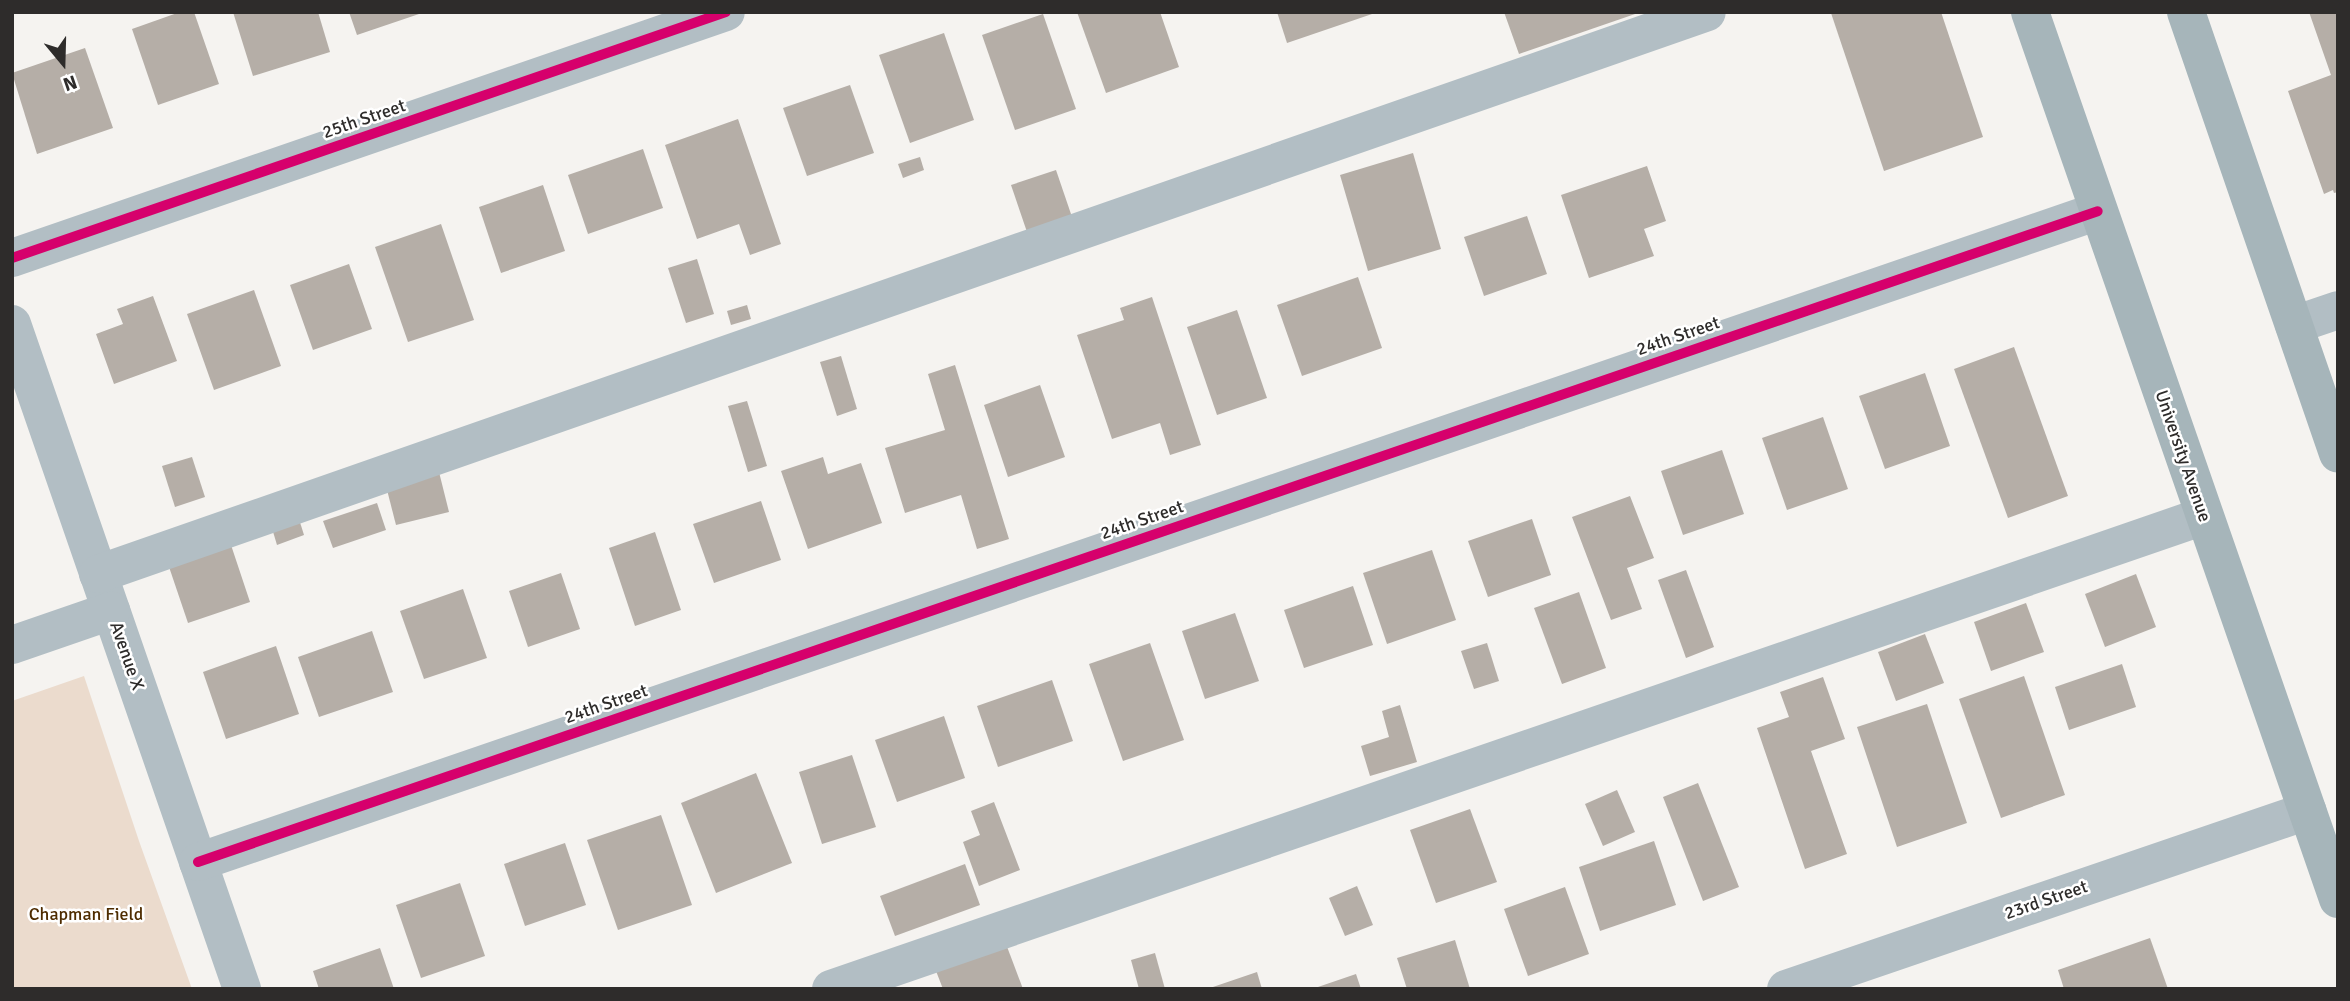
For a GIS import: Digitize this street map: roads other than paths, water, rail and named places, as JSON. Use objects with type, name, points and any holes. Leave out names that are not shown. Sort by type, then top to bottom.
[{"type":"main road","name":"University Avenue","points":[[2030,12],[2338,899]]},
{"type":"main road","points":[[2186,12],[2338,454]]},
{"type":"street","name":"25th Street","points":[[12,258],[726,12]]},
{"type":"street","points":[[98,574],[1707,12]]},
{"type":"street","name":"24th Street","points":[[198,862],[2098,211]]},
{"type":"street","points":[[2294,326],[2338,310]]},
{"type":"street","name":"Avenue X","points":[[12,324],[242,989]]},
{"type":"street","points":[[831,989],[2204,516]]},
{"type":"street","points":[[12,645],[111,611]]},
{"type":"street","name":"23rd Street","points":[[1786,989],[2306,811]]},
{"type":"park label","name":"Chapman Field","points":[[86,914]]}]
